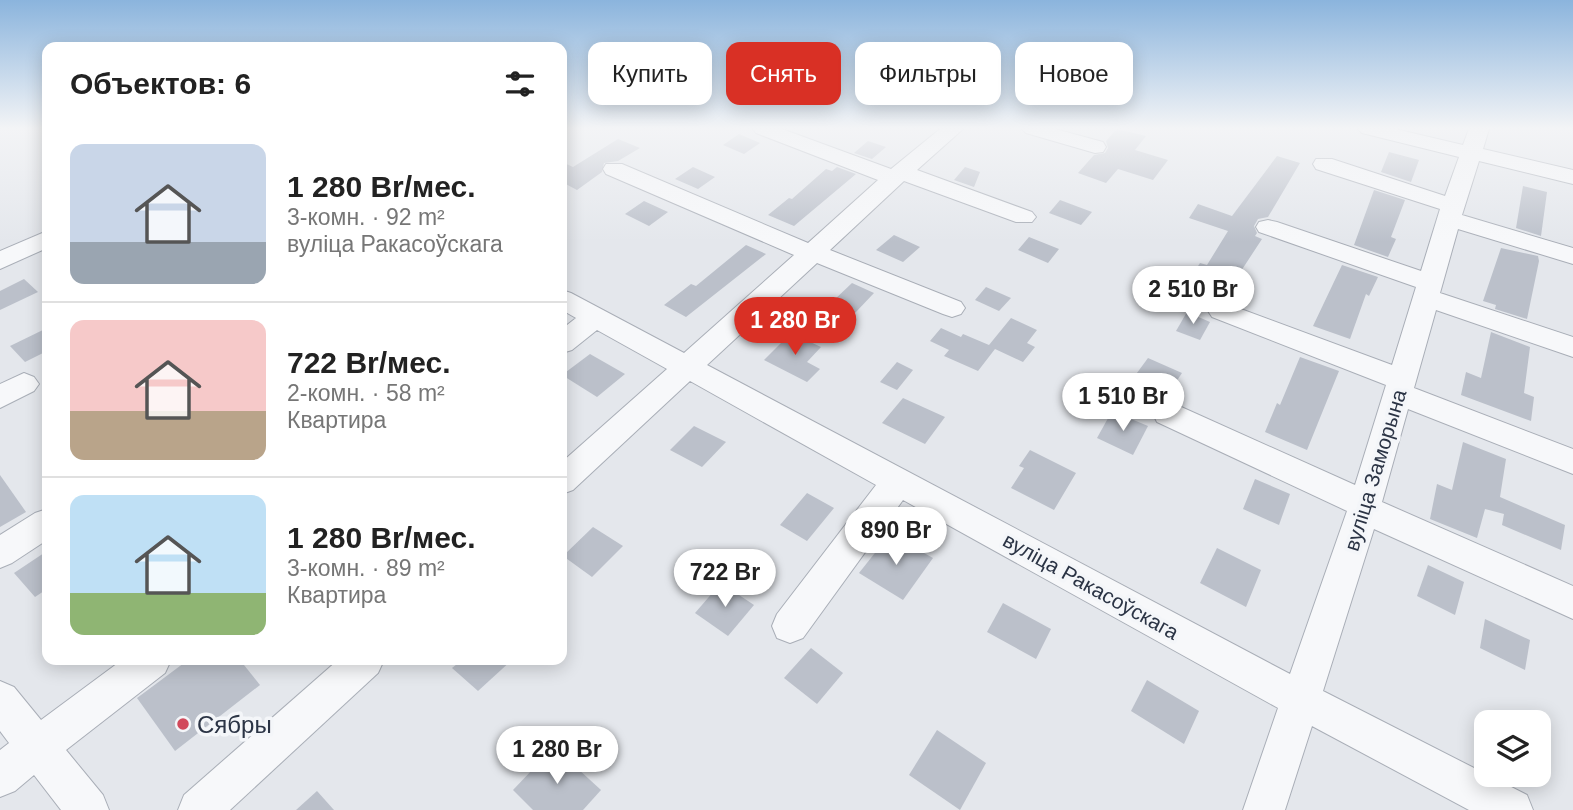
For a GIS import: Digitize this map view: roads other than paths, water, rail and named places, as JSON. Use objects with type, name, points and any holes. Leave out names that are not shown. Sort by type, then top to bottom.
[{"type":"street","points":[[873,167],[1024,217]]},
{"type":"street","points":[[567,476],[907,167]]},
{"type":"street","points":[[1331,167],[1573,256]]},
{"type":"street","name":"вуліца Заморына","points":[[1264,810],[1365,506],[1466,167]]},
{"type":"street","points":[[1545,167],[1573,177]]},
{"type":"street","points":[[614,169],[952,308]]},
{"type":"street","points":[[1268,227],[1573,347]]},
{"type":"street","points":[[0,261],[42,241]]},
{"type":"street","name":"вуліца Ракасоўскага","points":[[567,302],[1301,700],[1512,810]]},
{"type":"street","points":[[1221,310],[1573,462]]},
{"type":"street","points":[[567,339],[596,317]]},
{"type":"street","points":[[1168,414],[1573,603]]},
{"type":"street","points":[[790,626],[898,481]]},
{"type":"street","points":[[0,553],[42,526]]},
{"type":"street","points":[[0,776],[146,665]]},
{"type":"street","points":[[199,810],[359,665]]},
{"type":"street","points":[[0,699],[88,810]]},
{"type":"place","name":"Сябры","points":[[183,724]]}]
